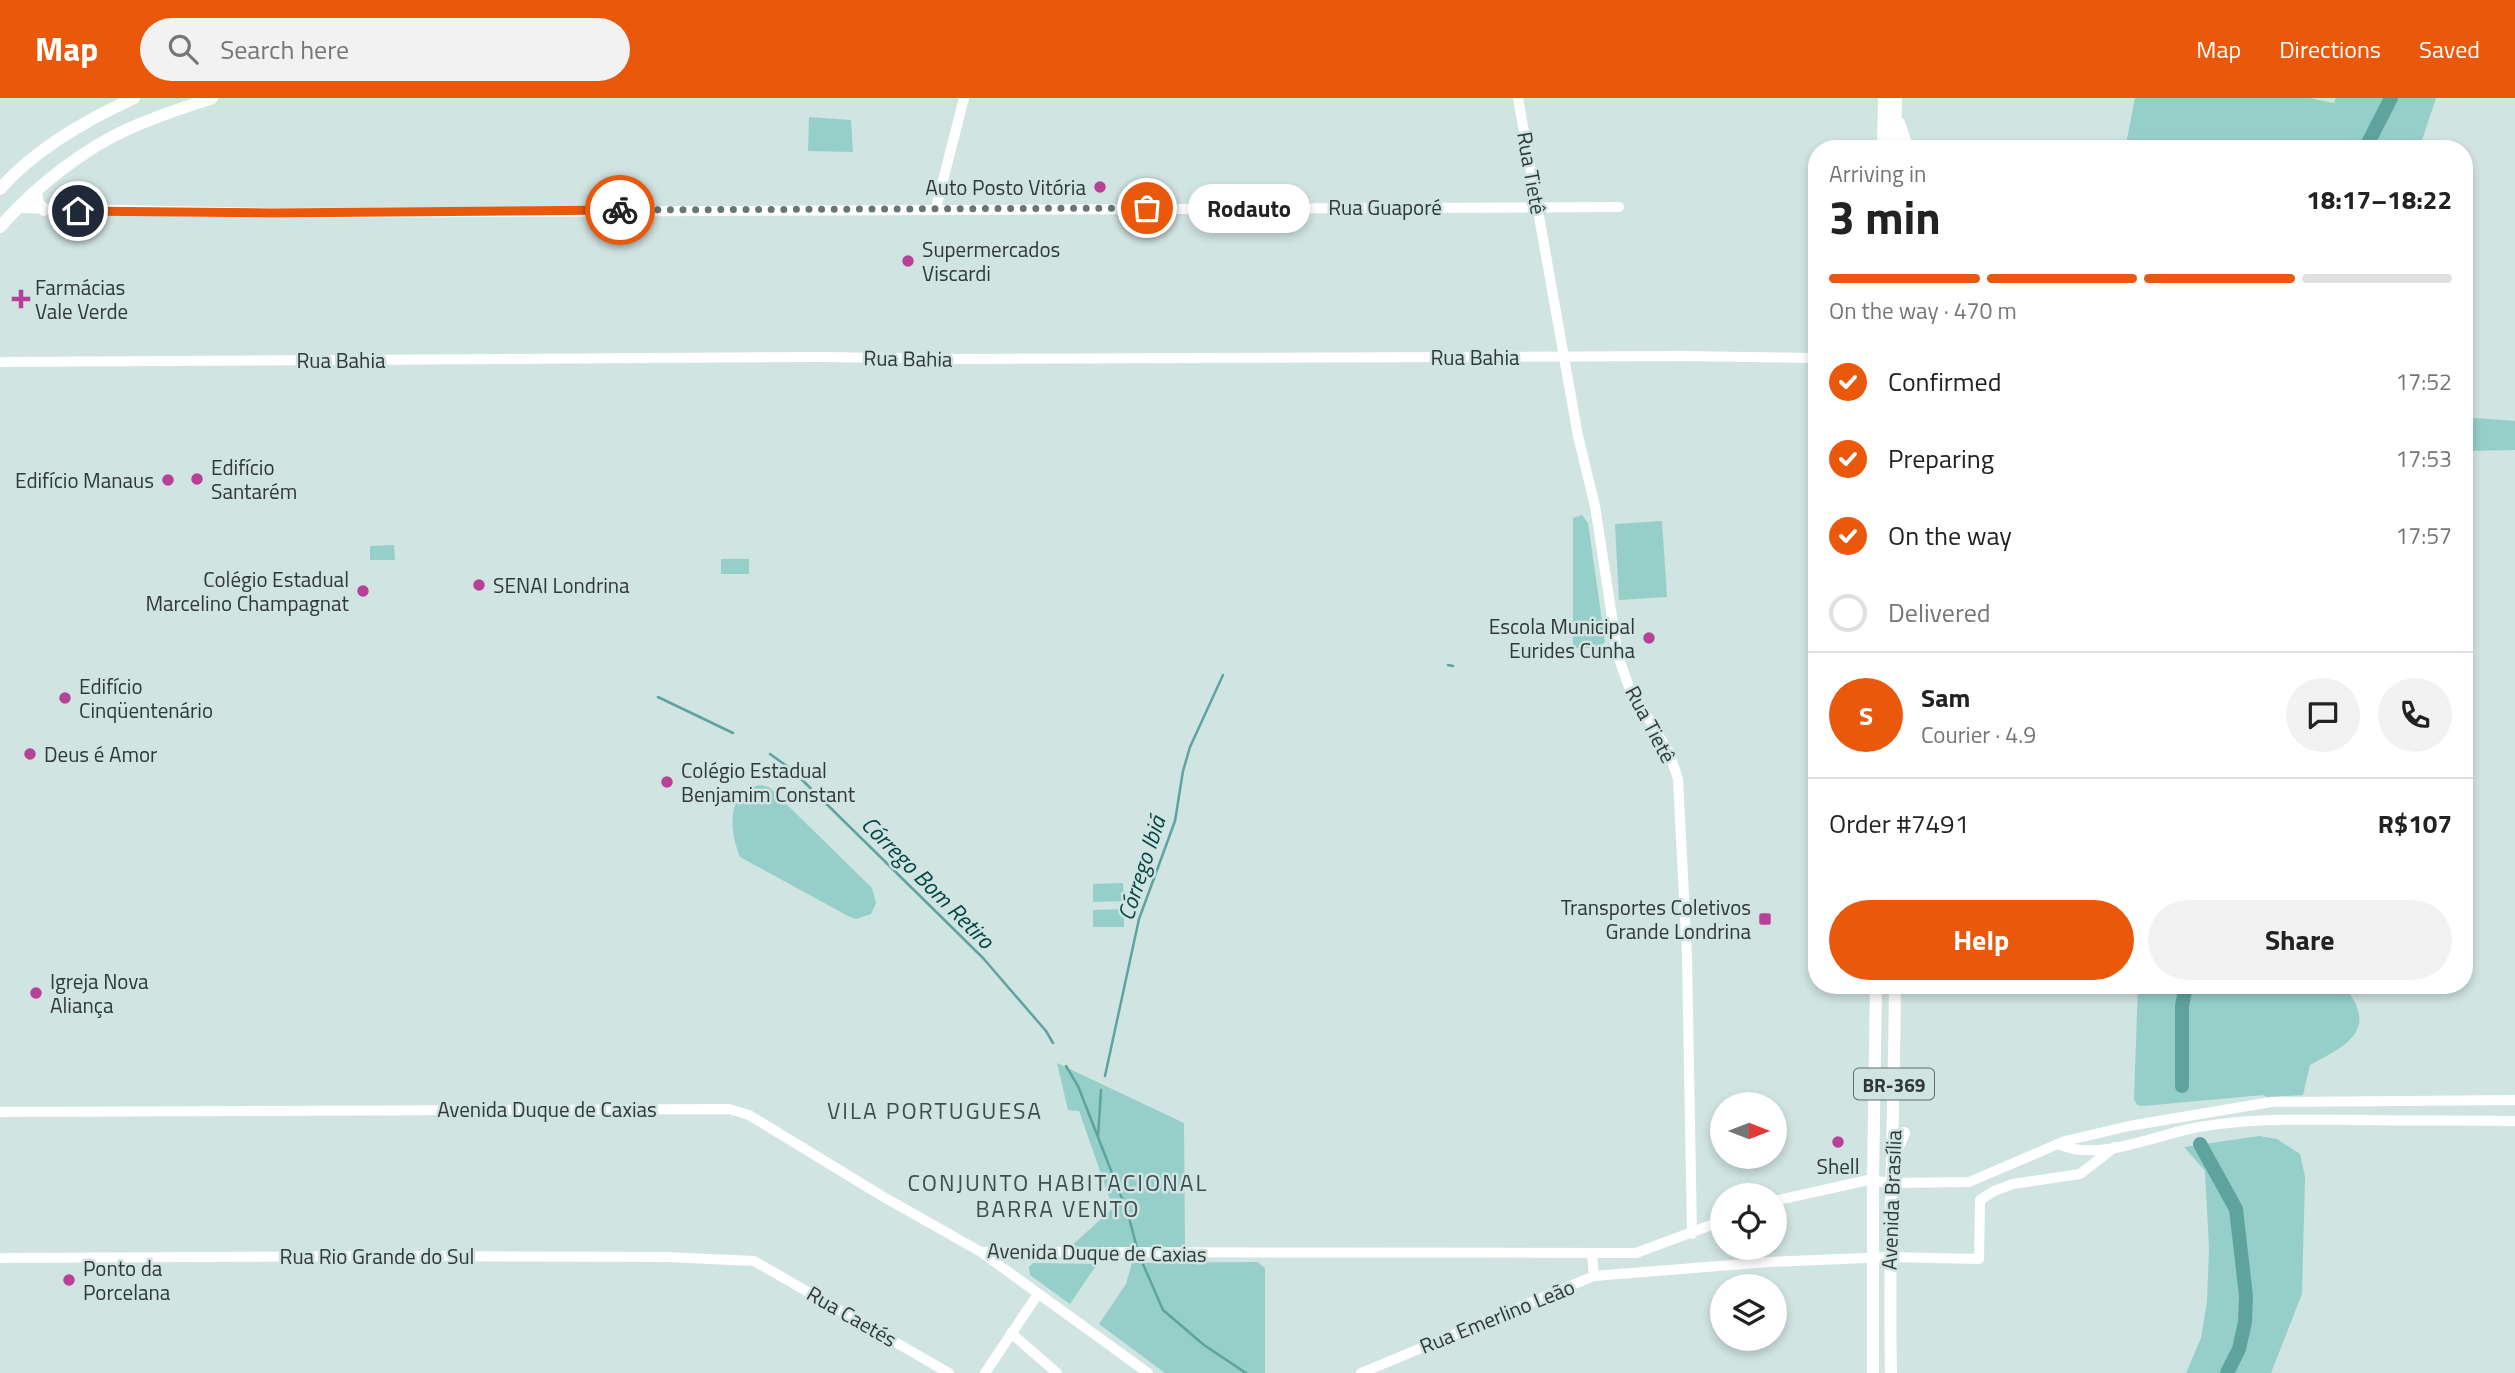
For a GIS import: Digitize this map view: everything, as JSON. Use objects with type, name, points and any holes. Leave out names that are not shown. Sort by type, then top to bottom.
[{"type":"main road","points":[[0,189],[43,150],[86,122],[134,98]]},
{"type":"main road","points":[[0,227],[17,208],[89,150],[133,127],[212,98]]},
{"type":"main road","points":[[1883,140],[1884,98]]},
{"type":"main road","points":[[1895,140],[1896,98]]},
{"type":"main road","points":[[1895,114],[1905,140]]},
{"type":"main road","points":[[36,193],[38,203],[44,211]]},
{"type":"main road","name":"Avenida Brasília","points":[[1873,1373],[1876,994]]},
{"type":"main road","name":"Avenida Brasília","points":[[1891,1373],[1889,1257],[1895,994]]},
{"type":"main road","points":[[1893,1159],[1904,1133]]},
{"type":"street","points":[[936,208],[964,98]]},
{"type":"street","name":"Rua Tietê","points":[[1518,98],[1578,436],[1595,506],[1618,656],[1629,687],[1669,752],[1678,779],[1687,956],[1692,1234]]},
{"type":"street","name":"Rua Guaporé","points":[[17,208],[44,211],[271,213],[1619,206]]},
{"type":"street","name":"Rua Bahia","points":[[0,362],[823,357],[1808,358]]},
{"type":"street","points":[[1787,1198],[1873,1181],[1969,1182],[2058,1144],[2129,1126],[2271,1102],[2515,1100]]},
{"type":"street","name":"Avenida Duque de Caxias","points":[[0,1112],[729,1109],[749,1115],[981,1252],[1641,1253],[1710,1226]]},
{"type":"street","points":[[2058,1144],[2081,1152],[2224,1123],[2286,1119],[2515,1121]]},
{"type":"street","name":"Rua Emerlino Leão","points":[[1361,1373],[1594,1276],[1769,1262],[1889,1257],[1979,1259],[1980,1200],[2013,1184],[2080,1174],[2115,1147]]},
{"type":"street","points":[[981,1252],[1149,1373]]},
{"type":"street","points":[[1641,1253],[1647,1271]]},
{"type":"street","points":[[1591,1254],[1594,1276]]},
{"type":"street","name":"Rua Rio Grande do Sul","points":[[0,1258],[422,1256],[666,1257],[754,1261]]},
{"type":"street","name":"Rua Caetés","points":[[754,1261],[949,1373]]},
{"type":"street","points":[[985,1373],[1038,1294]]},
{"type":"street","points":[[1011,1333],[1057,1373]]},
{"type":"shaded area","points":[[2135,98],[2309,98],[2334,103],[2336,98],[2436,98],[2422,140],[2127,140]]},
{"type":"shaded area","points":[[809,117],[851,120],[853,152],[808,151]]},
{"type":"shaded area","points":[[2473,418],[2515,421],[2515,450],[2473,451]]},
{"type":"shaded area","points":[[1582,515],[1588,523],[1605,642],[1597,648],[1575,648],[1573,643],[1573,518]]},
{"type":"shaded area","points":[[1662,521],[1667,597],[1619,600],[1615,524]]},
{"type":"shaded area","points":[[394,545],[395,560],[370,560],[370,546]]},
{"type":"shaded area","points":[[721,559],[749,559],[749,574],[721,574]]},
{"type":"shaded area","points":[[761,785],[769,787],[872,888],[876,903],[871,914],[856,919],[848,916],[740,857],[734,835],[733,813],[741,795],[750,788]]},
{"type":"shaded area","points":[[1123,883],[1124,901],[1093,902],[1093,884]]},
{"type":"shaded area","points":[[1124,909],[1124,927],[1093,927],[1093,910]]},
{"type":"shaded area","points":[[2138,994],[2350,994],[2354,1000],[2359,1013],[2355,1034],[2336,1050],[2310,1065],[2303,1095],[2263,1095],[2143,1106],[2137,1105],[2134,1099]]},
{"type":"shaded area","points":[[1057,1063],[1184,1123],[1185,1250],[1067,1250],[1113,1208],[1079,1111],[1068,1110]]},
{"type":"shaded area","points":[[2259,1136],[2277,1139],[2300,1154],[2305,1177],[2302,1294],[2271,1373],[2186,1373],[2201,1338],[2207,1302],[2209,1248],[2205,1171],[2184,1147]]},
{"type":"shaded area","points":[[1257,1262],[1265,1268],[1265,1373],[1165,1373],[1099,1324],[1126,1284],[1132,1263]]},
{"type":"shaded area","points":[[1033,1263],[1097,1264],[1070,1304],[1030,1275],[1029,1267]]},
{"type":"waterway","points":[[2370,140],[2391,98]]},
{"type":"waterway","name":"Córrego Ibiá","points":[[1448,665],[1453,666]]},
{"type":"waterway","name":"Córrego Ibiá","points":[[1105,1076],[1139,919],[1175,821],[1190,747],[1223,675]]},
{"type":"waterway","name":"Córrego Bom Retiro","points":[[658,697],[733,733]]},
{"type":"waterway","name":"Córrego Bom Retiro","points":[[770,754],[791,769],[983,958],[1046,1031],[1053,1043]]},
{"type":"waterway","points":[[2182,1086],[2184,994]]},
{"type":"waterway","name":"Córrego Bom Retiro","points":[[1066,1066],[1078,1086],[1128,1214],[1137,1248]]},
{"type":"waterway","name":"Córrego Ibiá","points":[[1098,1137],[1101,1090]]},
{"type":"waterway","points":[[2200,1144],[2236,1209],[2246,1296],[2245,1322],[2239,1349],[2227,1373]]},
{"type":"waterway","name":"Córrego Bom Retiro","points":[[1139,1255],[1163,1310],[1204,1345],[1246,1373]]},
{"type":"way so far","points":[[620,210],[1147,208]]},
{"type":"place","name":"Auto Posto Vitória","points":[[1100,187]]},
{"type":"place","name":"Rodauto","points":[[1147,208]]},
{"type":"place","name":"Supermercados Viscardi","points":[[908,261]]},
{"type":"place","name":"Farmácias Vale Verde","points":[[21,299]]},
{"type":"place","name":"Edifício Santarém","points":[[197,479]]},
{"type":"place","name":"Edifício Manaus","points":[[168,480]]},
{"type":"place","name":"SENAI Londrina","points":[[479,585]]},
{"type":"place","name":"Colégio Estadual Marcelino Champagnat","points":[[363,591]]},
{"type":"place","name":"Escola Municipal Eurides Cunha","points":[[1649,638]]},
{"type":"place","name":"Edifício Cinqüentenário","points":[[65,698]]},
{"type":"place","name":"Deus é Amor","points":[[30,754]]},
{"type":"place","name":"Colégio Estadual Benjamim Constant","points":[[667,782]]},
{"type":"place","name":"Transportes Coletivos Grande Londrina","points":[[1765,919]]},
{"type":"place","name":"Igreja Nova Aliança","points":[[36,993]]},
{"type":"place","name":"Shell","points":[[1838,1142]]},
{"type":"place","name":"Ponto da Porcelana","points":[[69,1280]]},
{"type":"district","name":"VILA PORTUGUESA","points":[[935,1110]]},
{"type":"district","name":"CONJUNTO HABITACIONAL BARRA VENTO","points":[[1058,1195]]},
{"type":"route","points":[[78,211],[271,213],[620,210]]}]
